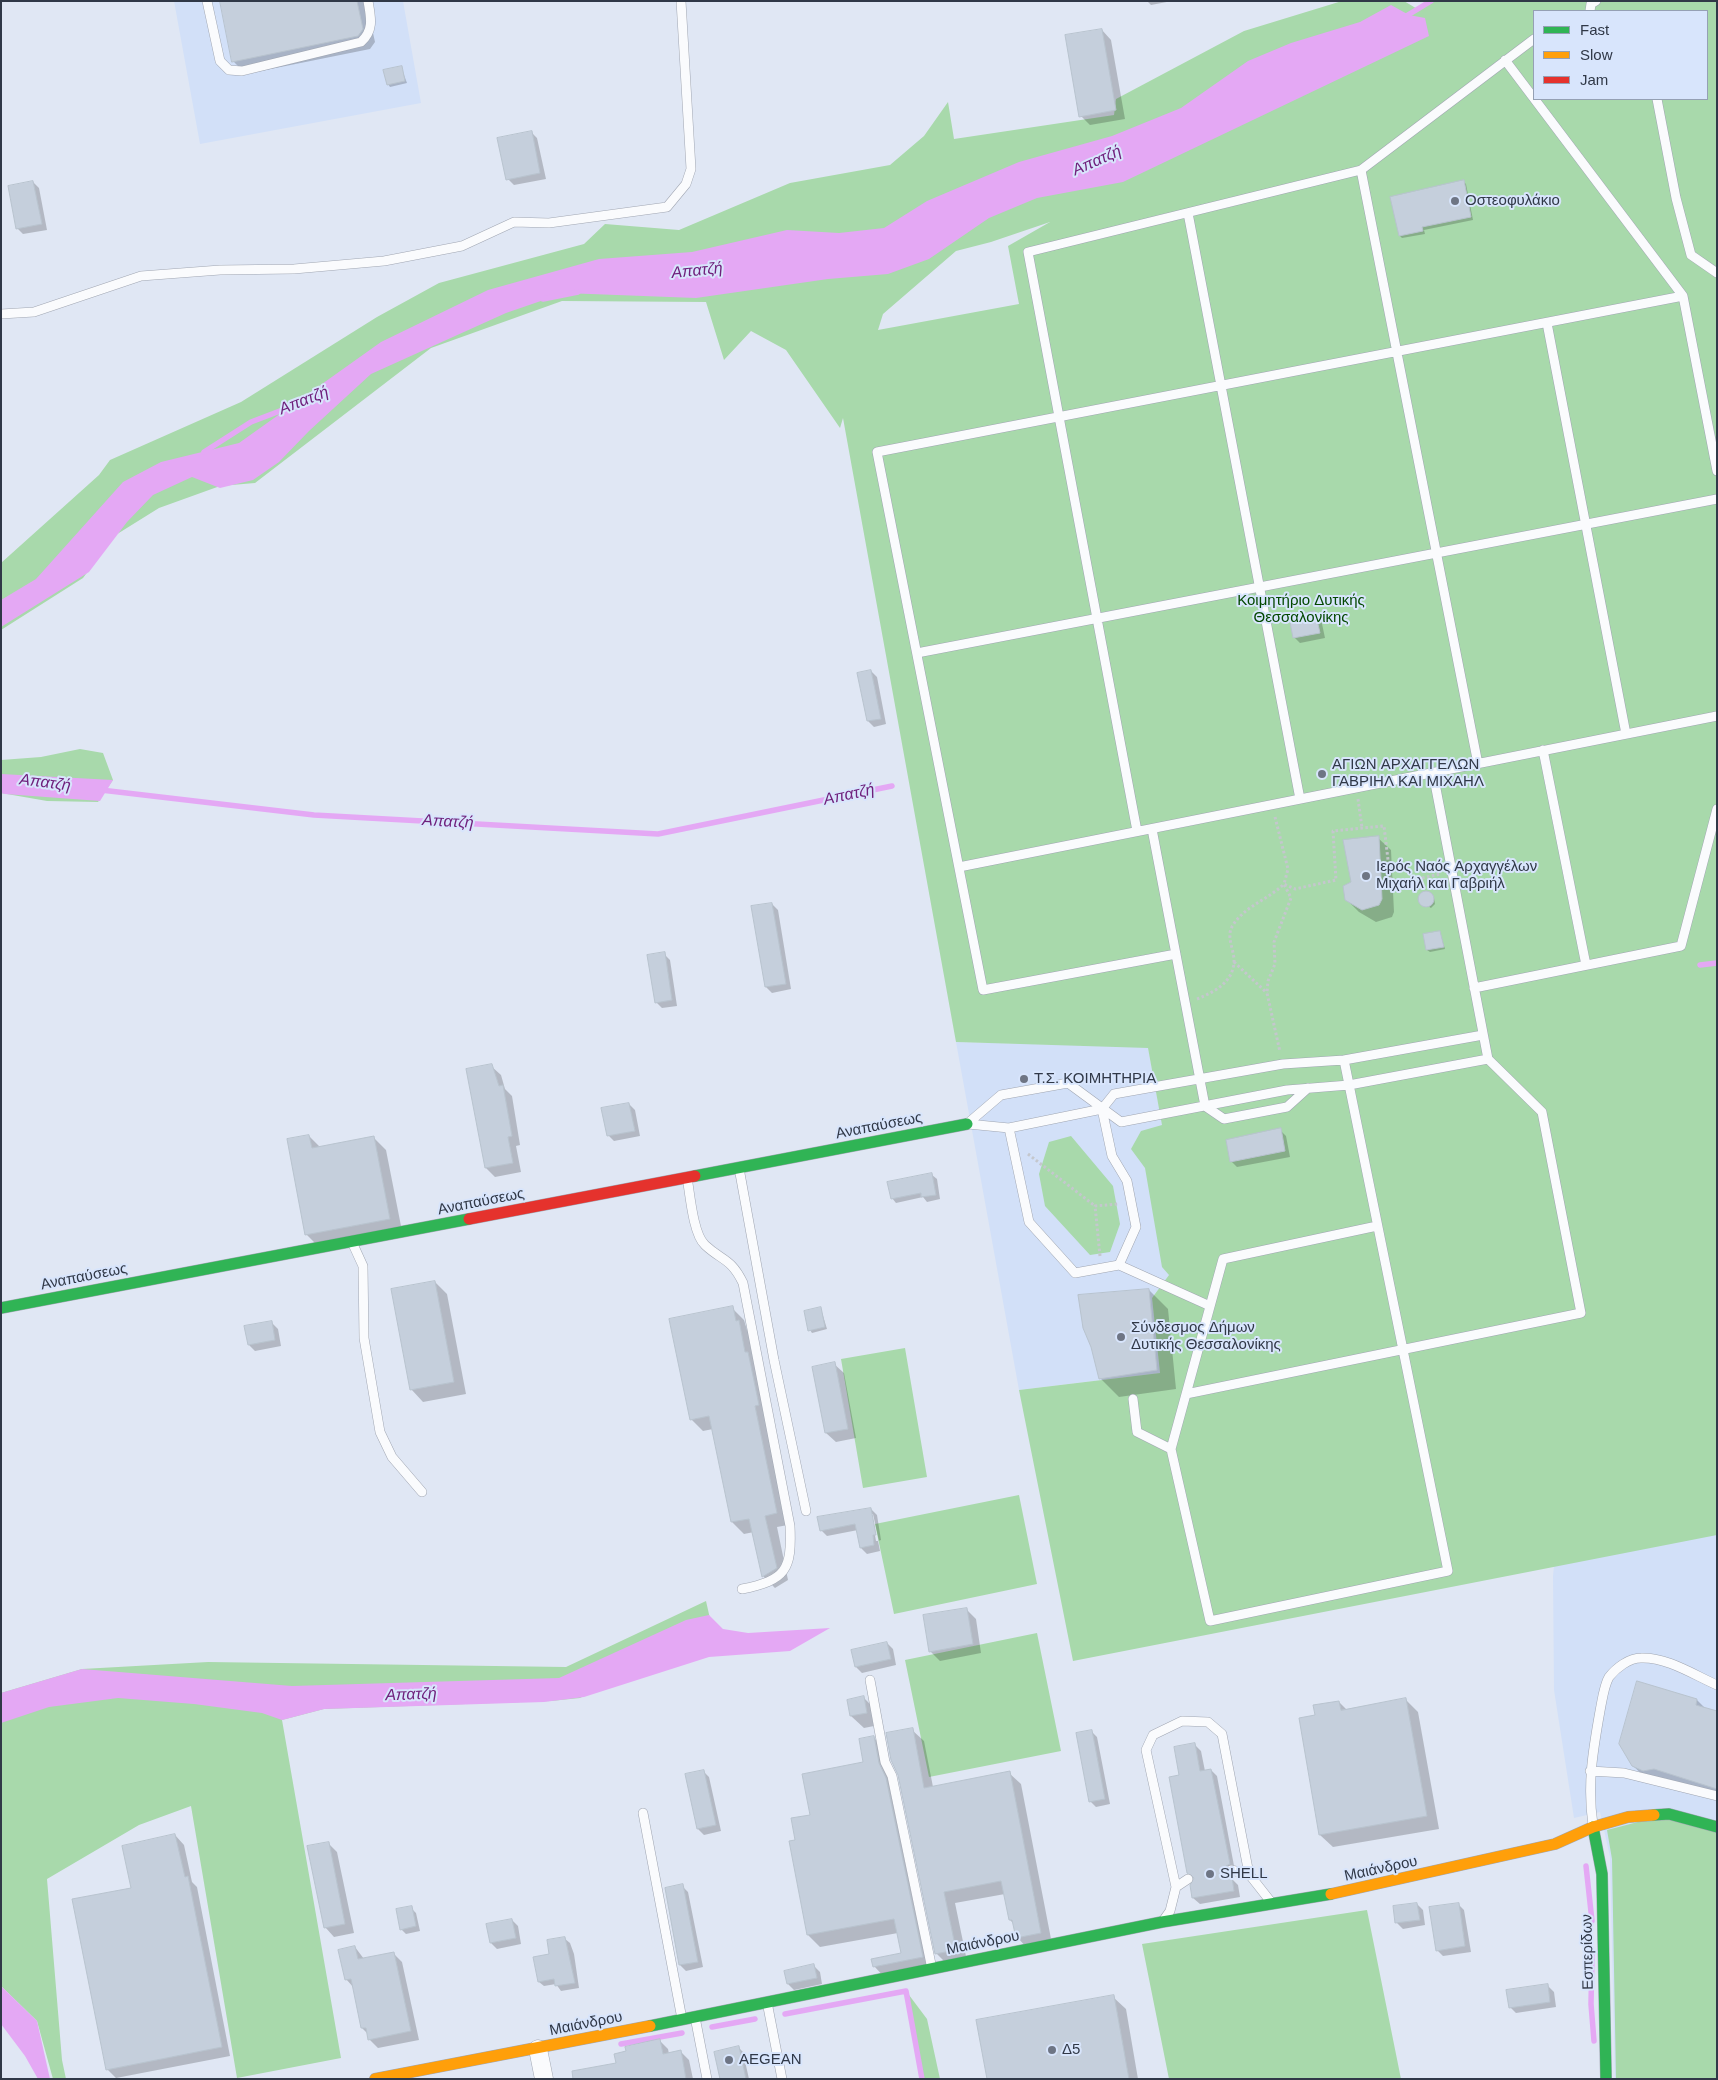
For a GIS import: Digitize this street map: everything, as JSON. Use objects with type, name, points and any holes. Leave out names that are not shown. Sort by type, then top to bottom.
[{"type":"main road","name":"Αναπαύσεως","points":[[1,1308],[967,1124]]},
{"type":"main road","name":"Μαιάνδρου","points":[[375,2079],[694,2017],[1162,1922],[1362,1889],[1555,1844],[1593,1827],[1628,1817],[1669,1814],[1717,1827]]},
{"type":"main road","name":"Εσπερίδων","points":[[1593,1827],[1602,1874],[1606,2079]]},
{"type":"street","points":[[538,2048],[544,2079]]},
{"type":"lane","points":[[207,1],[220,61],[229,70],[242,72],[361,42],[369,34],[372,21],[368,1]]},
{"type":"lane","points":[[1,314],[34,312],[141,276],[220,270],[294,269],[384,261],[462,246],[514,222],[549,223],[667,206],[686,184],[691,169],[681,1]]},
{"type":"lane","points":[[1137,832],[1028,252],[1361,170],[1533,41]]},
{"type":"lane","points":[[1505,60],[1533,97]]},
{"type":"lane","points":[[1535,100],[1683,296],[1717,471]]},
{"type":"lane","points":[[1657,100],[1676,198],[1692,254],[1717,273]]},
{"type":"lane","points":[[1361,170],[1478,764]]},
{"type":"lane","points":[[1188,213],[1300,799]]},
{"type":"lane","points":[[1176,954],[983,990],[877,452],[1683,296]]},
{"type":"lane","points":[[1547,322],[1626,734]]},
{"type":"lane","points":[[917,653],[1717,499]]},
{"type":"lane","points":[[959,867],[1717,716]]},
{"type":"lane","points":[[1543,750],[1586,965]]},
{"type":"lane","points":[[1186,1394],[1581,1313],[1542,1112],[1488,1059],[1433,772]]},
{"type":"lane","points":[[1474,988],[1681,946],[1717,809]]},
{"type":"lane","points":[[1152,829],[1204,1106],[1224,1119],[1287,1107],[1308,1088]]},
{"type":"lane","points":[[967,1124],[1008,1128],[1102,1109],[1114,1094],[1283,1064],[1344,1060],[1483,1035]]},
{"type":"lane","points":[[967,1124],[1001,1095],[1068,1083],[1122,1122],[1287,1090],[1349,1085],[1488,1059]]},
{"type":"lane","points":[[1344,1060],[1448,1571],[1210,1621],[1171,1449],[1223,1258],[1377,1226]]},
{"type":"lane","points":[[1102,1109],[1112,1156],[1127,1181],[1136,1227],[1119,1266]]},
{"type":"lane","points":[[1008,1128],[1029,1222],[1075,1274],[1119,1266],[1210,1306]]},
{"type":"lane","points":[[739,1168],[774,1360],[806,1511]]},
{"type":"lane","points":[[687,1177],[698,1233],[704,1244],[728,1260],[736,1269],[743,1283],[790,1526],[788,1561],[782,1575],[770,1582],[742,1589]]},
{"type":"lane","points":[[352,1242],[363,1266],[364,1338],[380,1432],[392,1456],[422,1492]]},
{"type":"lane","points":[[1133,1400],[1137,1432],[1171,1449]]},
{"type":"lane","points":[[1593,1827],[1590,1804],[1590,1771],[1608,1679],[1623,1664],[1640,1657],[1664,1661],[1717,1685]]},
{"type":"lane","points":[[870,1680],[885,1762],[892,1776],[932,1969]]},
{"type":"lane","points":[[1162,1922],[1170,1910],[1176,1887],[1146,1750],[1153,1734],[1182,1722],[1208,1722],[1222,1734],[1249,1874],[1273,1904]]},
{"type":"lane","points":[[1590,1771],[1624,1773],[1717,1796]]},
{"type":"lane","points":[[643,1813],[683,2019]]},
{"type":"lane","points":[[1231,1870],[1249,1874]]},
{"type":"lane","points":[[1176,1887],[1188,1879]]},
{"type":"lane","points":[[767,2002],[782,2079]]},
{"type":"lane","points":[[694,2017],[707,2079]]},
{"type":"path","points":[[1357,788],[1362,828]]},
{"type":"path","points":[[1267,993],[1234,962],[1230,946],[1231,927],[1240,915],[1276,893],[1284,884],[1288,869],[1276,819],[1269,805]]},
{"type":"path","points":[[1284,884],[1295,889],[1336,880],[1333,831],[1384,826],[1391,885],[1452,872]]},
{"type":"path","points":[[1283,1064],[1267,993],[1268,981],[1275,964],[1274,942],[1290,898],[1284,884]]},
{"type":"path","points":[[1185,1004],[1210,994],[1224,985],[1234,962]]},
{"type":"path","points":[[1011,1142],[1095,1206],[1131,1202]]},
{"type":"path","points":[[1095,1206],[1102,1268]]},
{"type":"shaded area","points":[[174,1],[403,1],[421,103],[200,144]]},
{"type":"shaded area","points":[[1717,874],[1717,2079],[1615,2079],[1610,1857],[1600,1812],[1574,1818],[1554,1690],[1553,1576],[1570,1401]]},
{"type":"shaded area","points":[[956,1042],[1148,1047],[1186,1253],[1152,1298],[1160,1373],[1019,1390]]},
{"type":"green space","name":"Κοιμητήριο Δυτικής Θεσσαλονίκης","points":[[1342,1],[1404,1],[1419,10],[1434,1],[1717,1],[1717,1535],[1073,1661],[1019,1390],[1160,1373],[1152,1298],[1169,1275],[1162,1267],[1145,1168],[1131,1149],[1141,1131],[1162,1125],[1148,1048],[956,1042],[843,418],[840,428],[786,350],[751,331],[724,360],[706,302],[562,301],[431,348],[255,483],[220,486],[159,508],[114,536],[83,578],[1,630],[1,563],[99,475],[110,460],[241,402],[377,317],[439,283],[584,244],[605,224],[679,230],[790,183],[890,165],[924,136],[948,102],[954,139],[1114,115],[1116,99],[1244,31]],"holes":[[[1050,222],[1008,246],[1019,304],[878,330],[883,314],[956,251],[991,242]]]},
{"type":"green space","points":[[80,749],[103,753],[113,780],[98,802],[47,801],[1,793],[1,760],[41,757]]},
{"type":"green space","points":[[1071,1136],[1113,1186],[1120,1224],[1110,1252],[1090,1255],[1045,1206],[1039,1174],[1049,1142]]},
{"type":"green space","points":[[905,1348],[927,1477],[863,1488],[841,1359]]},
{"type":"green space","points":[[1019,1495],[1037,1584],[894,1614],[875,1524]]},
{"type":"green space","points":[[706,1601],[713,1632],[580,1698],[551,1701],[324,1709],[282,1720],[341,2058],[237,2078],[191,1806],[139,1825],[47,1879],[62,2060],[66,2079],[53,2079],[37,2021],[1,1986],[1,1693],[82,1669],[208,1662],[566,1667]]},
{"type":"green space","points":[[1037,1633],[1061,1751],[929,1777],[905,1660]]},
{"type":"green space","points":[[1669,1814],[1717,1828],[1717,2079],[1616,2079],[1612,1859],[1607,1830]]},
{"type":"green space","points":[[1367,1910],[1401,2079],[1169,2079],[1142,1944]]},
{"type":"green space","points":[[906,1991],[927,2019],[940,2079],[923,2079]]},
{"type":"water","points":[[1391,5],[1409,15],[1425,18],[1429,36],[1123,182],[1037,198],[989,218],[929,259],[888,274],[828,279],[696,298],[564,293],[506,313],[371,374],[309,431],[279,462],[253,480],[220,488],[192,477],[153,495],[127,522],[89,572],[1,627],[1,600],[36,579],[123,482],[161,462],[239,443],[381,342],[488,290],[599,259],[692,252],[787,230],[839,233],[884,228],[927,201],[1019,162],[1112,136],[1181,108],[1248,61],[1291,43],[1360,22]]},
{"type":"water","points":[[1,774],[113,780],[100,801],[1,793]]},
{"type":"water","points":[[709,1615],[723,1629],[748,1633],[830,1628],[790,1651],[709,1657],[584,1697],[544,1702],[324,1709],[282,1720],[262,1713],[194,1704],[118,1698],[49,1707],[1,1723],[1,1693],[82,1669],[292,1686],[559,1678],[686,1620]]},
{"type":"water","points":[[1,1986],[37,2021],[50,2079],[38,2079],[25,2056],[1,2024]]},
{"type":"building","points":[[220,1],[357,1],[363,29],[358,36],[232,62]]},
{"type":"building","points":[[1102,29],[1116,110],[1079,117],[1065,35]]},
{"type":"building","points":[[402,66],[405,81],[387,85],[383,70]]},
{"type":"building","points":[[532,131],[540,173],[506,180],[497,138]]},
{"type":"building","points":[[1464,180],[1471,217],[1422,227],[1423,231],[1399,236],[1390,197]]},
{"type":"building","points":[[33,181],[42,224],[16,229],[8,186]]},
{"type":"building","points":[[1315,611],[1320,633],[1293,638],[1289,617]]},
{"type":"building","points":[[871,670],[881,719],[867,721],[857,673]]},
{"type":"building","name":"Ιερός Ναός Αρχαγγέλων Μιχαήλ και Γαβριήλ","points":[[1379,836],[1382,899],[1379,905],[1362,910],[1345,900],[1343,886],[1351,882],[1343,840]]},
{"type":"building","points":[[1426,891],[1434,899],[1426,907],[1418,899]]},
{"type":"building","points":[[772,903],[786,984],[765,987],[751,906]]},
{"type":"building","points":[[1440,931],[1444,947],[1426,950],[1423,934]]},
{"type":"building","points":[[665,952],[672,1000],[655,1003],[647,955]]},
{"type":"building","points":[[492,1064],[499,1086],[503,1085],[512,1136],[508,1137],[513,1163],[485,1168],[466,1069]]},
{"type":"building","points":[[629,1103],[635,1131],[607,1136],[601,1108]]},
{"type":"building","points":[[1281,1128],[1285,1151],[1230,1162],[1226,1140]]},
{"type":"building","points":[[309,1135],[312,1148],[374,1136],[390,1219],[305,1235],[287,1139]]},
{"type":"building","points":[[932,1173],[936,1195],[921,1197],[921,1193],[891,1199],[887,1182]]},
{"type":"building","points":[[435,1281],[454,1382],[410,1390],[391,1289]]},
{"type":"building","name":"Σύνδεσμος Δήμων Δυτικής Θεσσαλονίκης","points":[[1149,1289],[1157,1370],[1099,1379],[1091,1347],[1083,1328],[1078,1295]]},
{"type":"building","points":[[733,1306],[736,1321],[739,1320],[745,1352],[748,1352],[759,1405],[755,1406],[777,1513],[765,1516],[777,1568],[762,1577],[749,1519],[731,1522],[709,1416],[690,1420],[669,1319]]},
{"type":"building","points":[[821,1307],[825,1327],[808,1331],[804,1311]]},
{"type":"building","points":[[272,1321],[275,1340],[248,1345],[244,1326]]},
{"type":"building","points":[[835,1362],[848,1429],[825,1433],[812,1367]]},
{"type":"building","points":[[871,1508],[876,1535],[873,1535],[874,1545],[860,1548],[855,1524],[820,1531],[817,1517]]},
{"type":"building","points":[[967,1608],[973,1644],[929,1652],[923,1615]]},
{"type":"building","points":[[887,1642],[891,1659],[855,1667],[851,1650]]},
{"type":"building","points":[[1637,1681],[1697,1699],[1696,1705],[1717,1711],[1717,1789],[1654,1769],[1643,1771],[1632,1766],[1619,1744]]},
{"type":"building","points":[[864,1696],[867,1713],[850,1716],[847,1700]]},
{"type":"building","points":[[1406,1698],[1427,1816],[1319,1835],[1299,1718],[1315,1715],[1313,1705],[1339,1701],[1341,1710]]},
{"type":"building","points":[[913,1728],[924,1788],[1010,1771],[1041,1933],[1016,1938],[1012,1920],[1009,1920],[1001,1881],[944,1892],[956,1950],[935,1954],[898,1775],[891,1760],[886,1733]]},
{"type":"building","points":[[1092,1730],[1105,1799],[1089,1802],[1076,1733]]},
{"type":"building","points":[[874,1736],[879,1763],[886,1778],[923,1957],[873,1967],[871,1959],[901,1953],[894,1919],[807,1935],[789,1841],[795,1840],[791,1818],[810,1815],[802,1774],[863,1762],[859,1739]]},
{"type":"building","points":[[1195,1743],[1200,1771],[1211,1769],[1230,1864],[1226,1866],[1225,1871],[1232,1877],[1234,1891],[1192,1898],[1190,1885],[1194,1878],[1187,1873],[1169,1777],[1179,1775],[1174,1747]]},
{"type":"building","points":[[704,1770],[716,1825],[697,1829],[685,1774]]},
{"type":"building","points":[[175,1834],[185,1877],[188,1876],[222,2047],[106,2070],[72,1899],[131,1888],[122,1846]]},
{"type":"building","points":[[329,1842],[345,1924],[324,1928],[307,1846]]},
{"type":"building","points":[[683,1884],[698,1962],[679,1965],[665,1888]]},
{"type":"building","points":[[1417,1903],[1420,1920],[1395,1923],[1393,1906]]},
{"type":"building","points":[[1459,1903],[1465,1946],[1436,1951],[1429,1907]]},
{"type":"building","points":[[412,1906],[416,1926],[400,1930],[396,1909]]},
{"type":"building","points":[[512,1919],[516,1938],[490,1943],[486,1924]]},
{"type":"building","points":[[565,1937],[575,1983],[555,1986],[554,1979],[538,1982],[533,1957],[549,1954],[547,1940]]},
{"type":"building","points":[[355,1946],[358,1959],[394,1952],[411,2031],[368,2040],[366,2028],[361,2028],[351,1979],[345,1980],[338,1950]]},
{"type":"building","points":[[814,1964],[817,1978],[787,1984],[784,1971]]},
{"type":"building","points":[[1548,1984],[1550,2002],[1509,2008],[1506,1990]]},
{"type":"building","name":"Δ5","points":[[1114,1995],[1129,2079],[987,2079],[976,2020]]},
{"type":"building","points":[[660,2039],[663,2054],[681,2050],[686,2079],[573,2079],[572,2071],[616,2063],[614,2054],[626,2051],[625,2047]]},
{"type":"building","name":"AEGEAN","points":[[739,2046],[746,2079],[720,2079],[714,2052]]},
{"type":"waterway","name":"Απατζή","points":[[1403,18],[1431,1]]},
{"type":"waterway","name":"Απατζή","points":[[543,299],[578,292]]},
{"type":"waterway","name":"Απατζή","points":[[204,452],[251,422],[293,406]]},
{"type":"waterway","name":"Απατζή","points":[[101,790],[314,815],[658,834],[892,786]]},
{"type":"waterway","name":"Απατζή","points":[[1700,965],[1717,963]]},
{"type":"waterway","points":[[1586,1866],[1592,1921]]},
{"type":"waterway","points":[[1592,1955],[1591,2004],[1594,2041]]},
{"type":"waterway","points":[[785,2014],[906,1991],[922,2079]]},
{"type":"waterway","points":[[712,2027],[755,2019]]},
{"type":"waterway","points":[[621,2044],[682,2033]]},
{"type":"traffic: fast","points":[[695,1176],[967,1124]]},
{"type":"traffic: fast","points":[[1,1308],[469,1219]]},
{"type":"traffic: fast","points":[[1654,1815],[1669,1814],[1717,1827]]},
{"type":"traffic: fast","points":[[1593,1827],[1602,1874],[1606,2079]]},
{"type":"traffic: fast","points":[[650,2026],[1162,1922],[1331,1894]]},
{"type":"traffic: slow","points":[[1331,1894],[1555,1844],[1593,1827],[1628,1817],[1654,1815]]},
{"type":"traffic: slow","points":[[375,2079],[650,2026]]},
{"type":"traffic: jam","points":[[469,1219],[695,1176]]},
{"type":"place","name":"Οστεοφυλάκιο","points":[[1455,201]]},
{"type":"place","name":"ΑΓΙΩΝ ΑΡΧΑΓΓΕΛΩΝ ΓΑΒΡΙΗΛ ΚΑΙ ΜΙΧΑΗΛ","points":[[1322,774]]},
{"type":"place","name":"Ιερός Ναός Αρχαγγέλων Μιχαήλ και Γαβριήλ","points":[[1366,876]]},
{"type":"place","name":"Τ.Σ. ΚΟΙΜΗΤΗΡΙΑ","points":[[1024,1079]]},
{"type":"place","name":"Σύνδεσμος Δήμων Δυτικής Θεσσαλονίκης","points":[[1121,1337]]},
{"type":"place","name":"SHELL","points":[[1210,1874]]},
{"type":"place","name":"Δ5","points":[[1052,2050]]},
{"type":"place","name":"AEGEAN","points":[[729,2060]]}]
